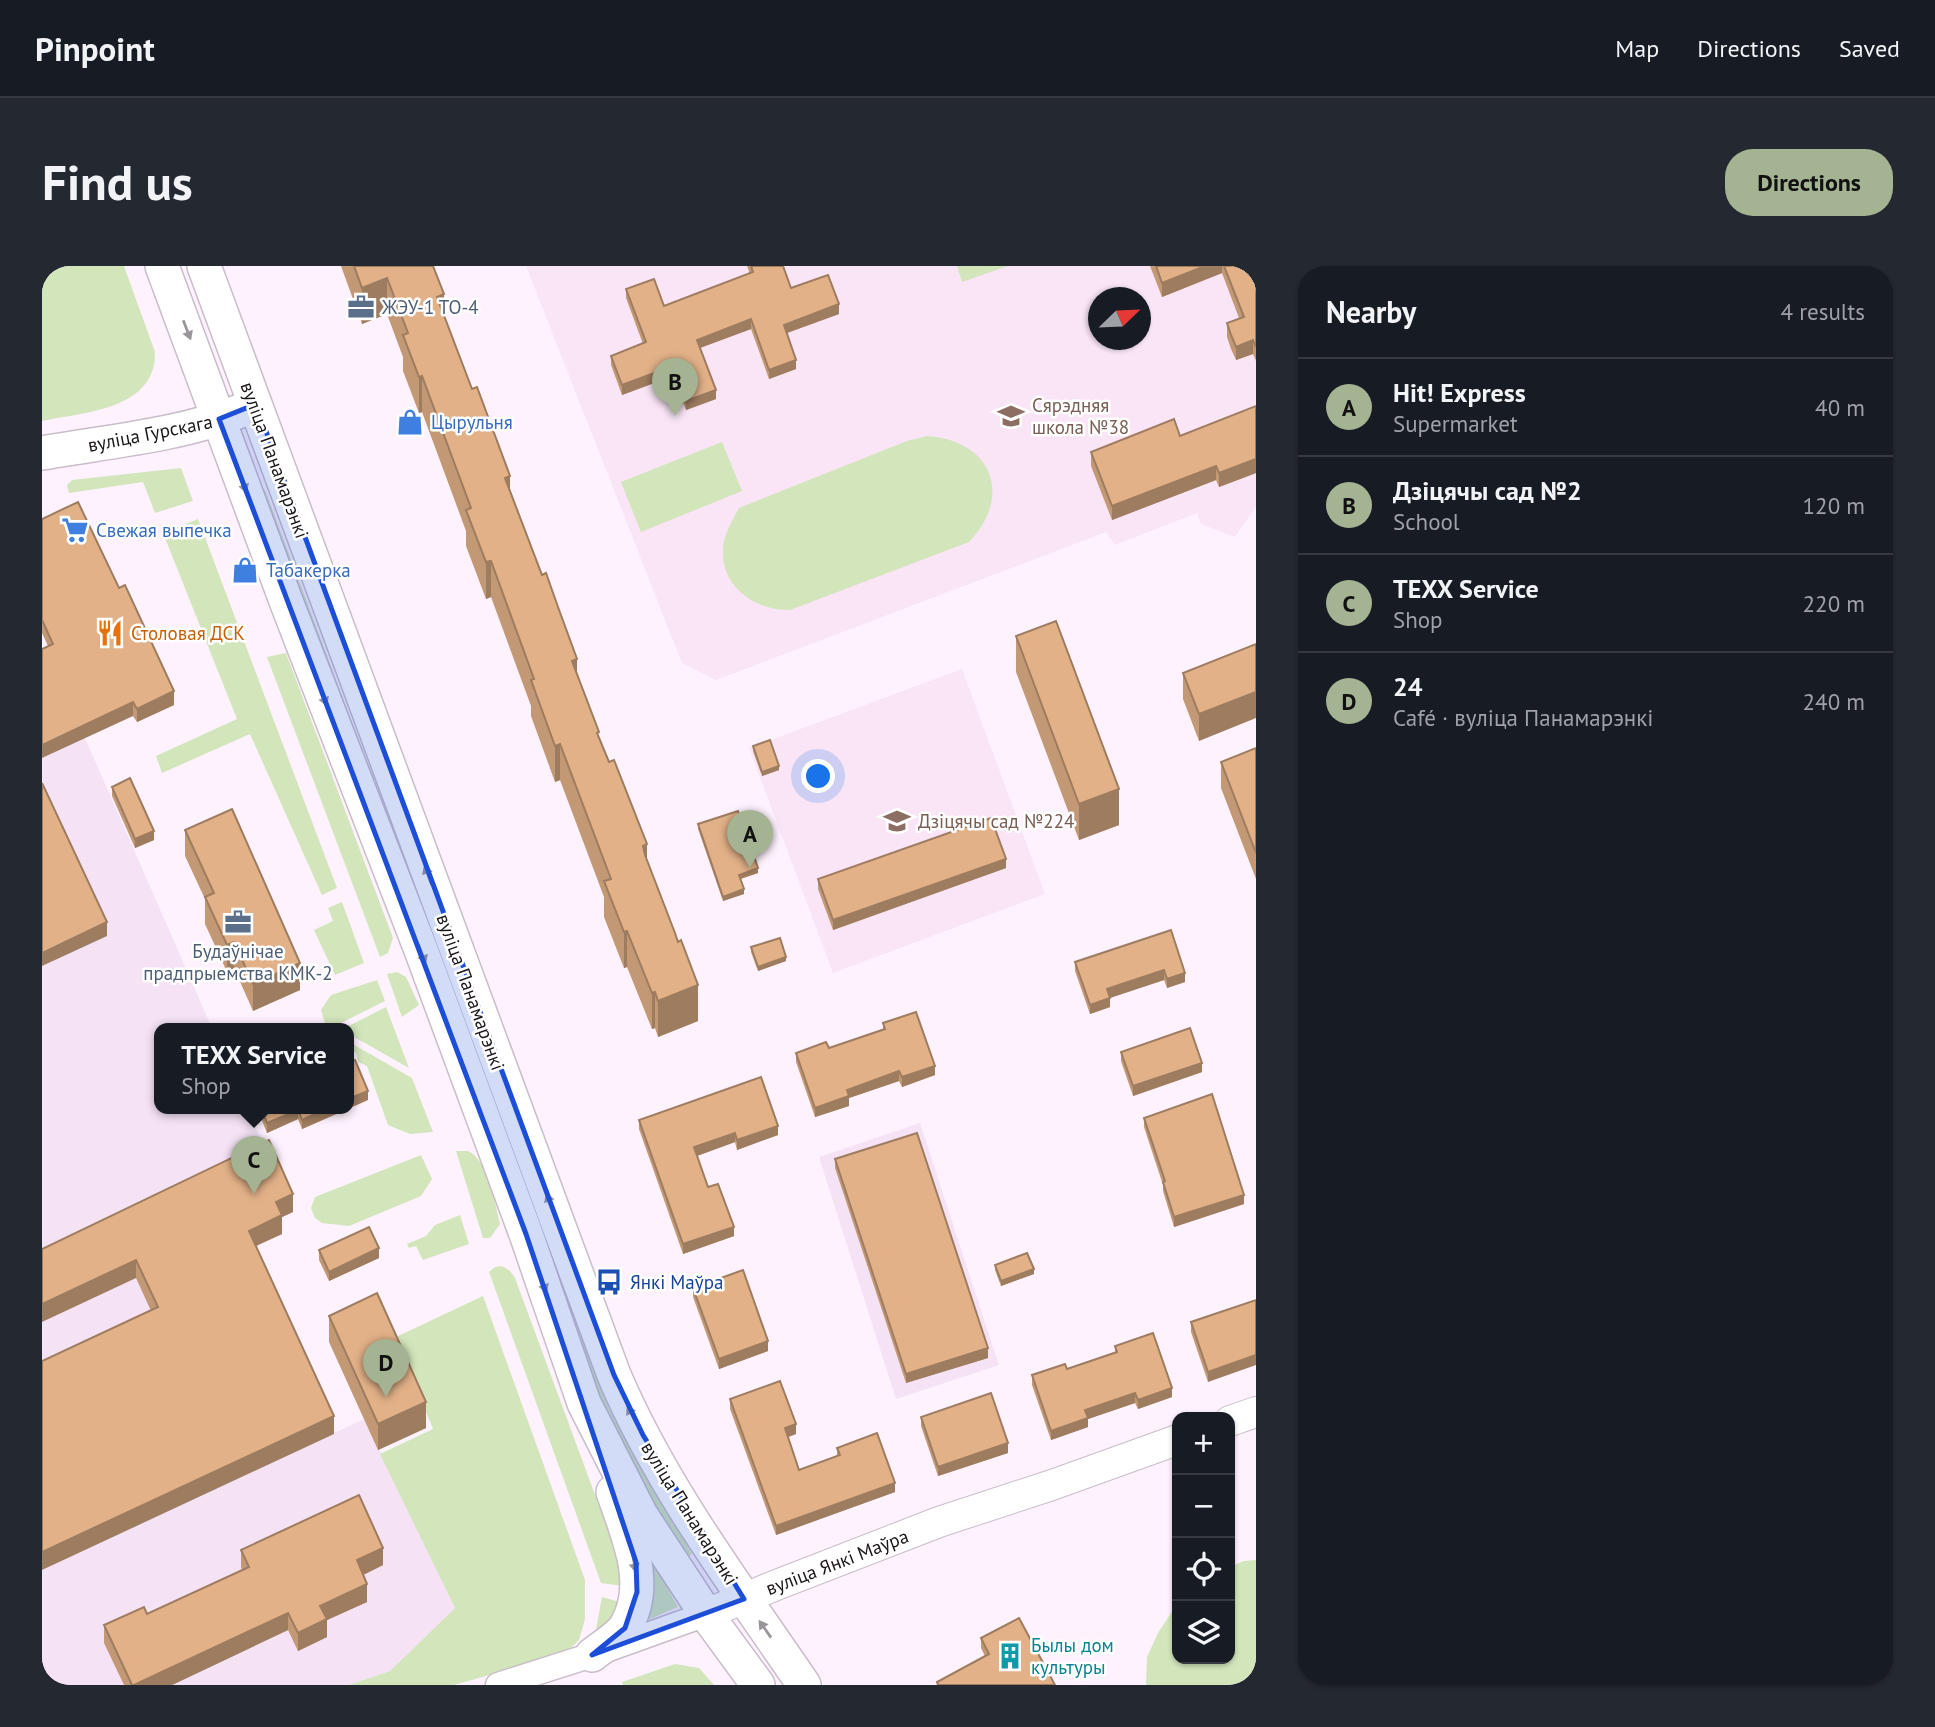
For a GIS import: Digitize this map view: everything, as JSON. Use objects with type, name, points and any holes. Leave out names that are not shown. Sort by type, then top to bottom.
[{"type":"main road","name":"вуліца Панамарэнкі","points":[[162,266],[421,950],[526,1234],[584,1403],[641,1515],[706,1615],[758,1685]]},
{"type":"main road","name":"вуліца Панамарэнкі","points":[[204,266],[614,1375],[643,1435],[713,1553],[804,1685]]},
{"type":"main road","name":"вуліца Гурскага","points":[[42,453],[219,419],[256,404]]},
{"type":"main road","points":[[584,1403],[636,1562],[637,1592],[625,1629],[592,1655]]},
{"type":"street","points":[[1235,1419],[1256,1412]]},
{"type":"street","name":"вуліца Янкі Маўра","points":[[498,1685],[706,1615],[939,1522],[1172,1442]]},
{"type":"highlighted area","points":[[256,404],[614,1375],[643,1435],[744,1599],[592,1655],[625,1628],[637,1592],[636,1562],[526,1234],[219,419]]},
{"type":"shaded area","name":"Сярэдняя школа №38","points":[[526,266],[1256,266],[1256,507],[1235,537],[1201,524],[1197,513],[1115,545],[1106,532],[716,680],[682,663]]},
{"type":"shaded area","points":[[125,598],[174,705],[137,722],[133,716],[85,738],[210,1023],[154,1023],[154,1114],[250,1114],[293,1212],[276,1220],[249,1248],[334,1433],[365,1419],[455,1608],[390,1671],[349,1685],[42,1685],[42,663],[53,657],[42,633]]},
{"type":"shaded area","name":"Дзіцячы сад №224","points":[[962,669],[1045,894],[833,973],[749,748]]},
{"type":"shaded area","points":[[920,1123],[999,1365],[896,1399],[819,1157]]},
{"type":"green space","points":[[42,266],[124,266],[155,352],[152,371],[144,386],[131,397],[96,411],[42,421]]},
{"type":"green space","points":[[957,266],[1008,266],[962,282]]},
{"type":"green space","points":[[927,436],[949,440],[967,448],[980,459],[989,473],[992,489],[990,506],[983,524],[969,542],[790,610],[777,609],[753,601],[734,586],[724,563],[723,544],[739,508],[907,441]]},
{"type":"green space","points":[[722,442],[742,491],[641,532],[621,482]]},
{"type":"green space","points":[[181,468],[193,501],[155,513],[143,482],[69,493],[67,485],[72,480]]},
{"type":"green space","points":[[265,490],[609,1409],[692,1554],[685,1558],[607,1424],[257,493]]},
{"type":"green space","points":[[198,519],[337,888],[322,895],[250,734],[162,773],[156,756],[237,719],[163,533]]},
{"type":"green space","points":[[286,653],[393,938],[388,953],[380,957],[267,657]]},
{"type":"green space","points":[[342,902],[364,963],[335,975],[314,930],[333,921],[328,908]]},
{"type":"green space","points":[[397,972],[406,977],[419,1005],[402,1017],[387,974]]},
{"type":"green space","points":[[377,980],[385,1001],[341,1023],[325,1023],[321,1010],[331,995]]},
{"type":"green space","points":[[386,1007],[409,1068],[354,1037],[354,1023]]},
{"type":"green space","points":[[354,1045],[412,1078],[433,1132],[410,1134],[388,1125],[367,1066],[358,1062]]},
{"type":"green space","points":[[456,1151],[468,1151],[481,1163],[493,1194],[500,1224],[490,1238],[483,1238]]},
{"type":"green space","points":[[421,1155],[432,1179],[421,1196],[349,1226],[322,1223],[315,1218],[311,1208],[315,1197]]},
{"type":"green space","points":[[460,1215],[469,1244],[423,1260],[416,1246],[409,1248],[407,1244],[426,1236],[435,1225]]},
{"type":"green space","points":[[502,1266],[515,1278],[625,1576],[623,1586],[601,1583],[489,1272]]},
{"type":"green space","points":[[483,1296],[585,1580],[585,1619],[579,1640],[565,1654],[454,1685],[349,1685],[390,1671],[455,1608],[380,1454],[433,1429],[396,1337]]},
{"type":"green space","points":[[629,1520],[678,1607],[643,1622]]},
{"type":"green space","points":[[1256,1560],[1256,1685],[1146,1685],[1147,1657],[1172,1612],[1172,1664],[1235,1664],[1235,1565]]},
{"type":"green space","points":[[602,1597],[623,1603],[615,1633],[595,1635]]},
{"type":"green space","points":[[675,1664],[699,1668],[714,1685],[623,1685],[622,1682]]},
{"type":"building","points":[[354,266],[433,266],[444,294],[437,297],[472,389],[477,387],[510,476],[505,478],[542,575],[546,573],[577,659],[572,661],[599,732],[597,733],[609,762],[614,760],[647,844],[643,846],[645,855],[678,942],[681,940],[698,985],[658,1001],[655,992],[652,993],[604,881],[611,879],[560,744],[555,746],[491,561],[486,562],[466,510],[471,508],[422,376],[419,377],[403,335],[408,333],[387,278],[362,288]]},
{"type":"building","points":[[751,266],[783,266],[791,288],[828,275],[839,304],[784,325],[796,360],[769,370],[751,319],[697,340],[716,390],[686,401],[673,366],[622,385],[611,356],[646,342],[626,289],[654,279],[664,306],[753,272]]},
{"type":"building","points":[[1156,266],[1205,266],[1162,283]]},
{"type":"building","points":[[1224,266],[1256,266],[1256,347],[1253,340],[1236,347],[1231,335],[1227,323],[1244,317]]},
{"type":"building","points":[[1256,406],[1256,459],[1219,473],[1216,466],[1112,506],[1091,452],[1174,419],[1180,436]]},
{"type":"building","points":[[78,502],[119,588],[125,585],[174,691],[137,709],[133,702],[42,745],[42,649],[53,644],[42,620],[42,519]]},
{"type":"building","points":[[1056,621],[1119,789],[1079,804],[1016,636]]},
{"type":"building","points":[[1256,644],[1256,692],[1199,714],[1183,673]]},
{"type":"building","points":[[770,740],[779,766],[762,772],[753,746]]},
{"type":"building","points":[[1256,748],[1256,853],[1221,762]]},
{"type":"building","points":[[130,778],[154,831],[135,839],[112,787]]},
{"type":"building","points":[[42,783],[107,922],[42,953]]},
{"type":"building","name":"Будаўнічае прадпрыемства КМК-2","points":[[232,809],[300,963],[253,984],[234,942],[227,945],[205,897],[214,893],[185,830]]},
{"type":"building","points":[[738,811],[758,868],[739,875],[744,889],[723,897],[698,824]]},
{"type":"building","points":[[991,818],[1006,859],[833,920],[818,879]]},
{"type":"building","points":[[1171,930],[1185,973],[1167,979],[1164,970],[1107,989],[1110,998],[1090,1005],[1075,962]]},
{"type":"building","points":[[780,938],[786,957],[758,967],[751,947]]},
{"type":"building","points":[[916,1012],[935,1066],[902,1077],[899,1071],[847,1090],[849,1096],[815,1108],[796,1053],[826,1042],[829,1048],[885,1029],[883,1023]]},
{"type":"building","points":[[1190,1028],[1202,1063],[1133,1086],[1121,1052]]},
{"type":"building","points":[[354,1060],[368,1091],[354,1097]]},
{"type":"building","points":[[761,1077],[778,1126],[737,1140],[735,1133],[694,1147],[708,1187],[718,1184],[734,1227],[683,1244],[639,1120]]},
{"type":"building","points":[[1212,1094],[1244,1195],[1174,1217],[1144,1118]]},
{"type":"building","points":[[263,1114],[288,1114],[267,1123]]},
{"type":"building","points":[[300,1114],[315,1114],[302,1120]]},
{"type":"building","points":[[917,1133],[988,1348],[906,1374],[835,1159]]},
{"type":"building","points":[[269,1140],[293,1194],[276,1202],[282,1215],[249,1231],[334,1416],[42,1552],[42,1361],[158,1307],[136,1260],[42,1304],[42,1249]]},
{"type":"building","points":[[369,1227],[379,1248],[329,1272],[319,1250]]},
{"type":"building","points":[[1027,1253],[1034,1269],[1001,1281],[995,1265]]},
{"type":"building","points":[[743,1270],[768,1341],[719,1359],[693,1288]]},
{"type":"building","points":[[377,1293],[426,1402],[378,1424],[329,1316]]},
{"type":"building","points":[[1256,1300],[1256,1355],[1208,1372],[1191,1322]]},
{"type":"building","points":[[1153,1333],[1172,1388],[1138,1400],[1135,1393],[1085,1410],[1088,1418],[1051,1431],[1032,1375],[1065,1364],[1067,1369],[1117,1352],[1115,1346]]},
{"type":"building","points":[[780,1381],[796,1424],[785,1428],[799,1470],[840,1455],[837,1448],[877,1433],[895,1483],[776,1526],[730,1399]]},
{"type":"building","points":[[991,1393],[1008,1443],[938,1467],[921,1417]]},
{"type":"building","points":[[359,1495],[383,1548],[357,1560],[367,1584],[320,1606],[327,1619],[298,1633],[288,1613],[132,1685],[104,1625],[144,1607],[147,1614],[249,1567],[241,1550]]},
{"type":"building","name":"Былы дом культуры","points":[[1019,1618],[1055,1685],[938,1685],[937,1682],[989,1654],[981,1638]]},
{"type":"place","name":"ЖЭУ-1 ТО-4","points":[[361,307]]},
{"type":"place","name":"Дзіцячы сад №2","points":[[675,416]]},
{"type":"place","name":"Сярэдняя школа №38","points":[[1011,416]]},
{"type":"place","name":"Цырульня","points":[[410,422]]},
{"type":"place","name":"Свежая выпечка","points":[[75,530]]},
{"type":"place","name":"Табакерка","points":[[245,570]]},
{"type":"place","name":"Столовая ДСК","points":[[110,633]]},
{"type":"place","name":"Дзіцячы сад №224","points":[[897,821]]},
{"type":"place","name":"Hit! Express","points":[[750,868]]},
{"type":"place","name":"Будаўнічае прадпрыемства КМК-2","points":[[238,922]]},
{"type":"place","name":"TEXX Service","points":[[254,1194]]},
{"type":"place","name":"Янкі Маўра","points":[[609,1282]]},
{"type":"place","name":"24","points":[[386,1397]]},
{"type":"place","name":"Былы дом культуры","points":[[1010,1656]]}]
